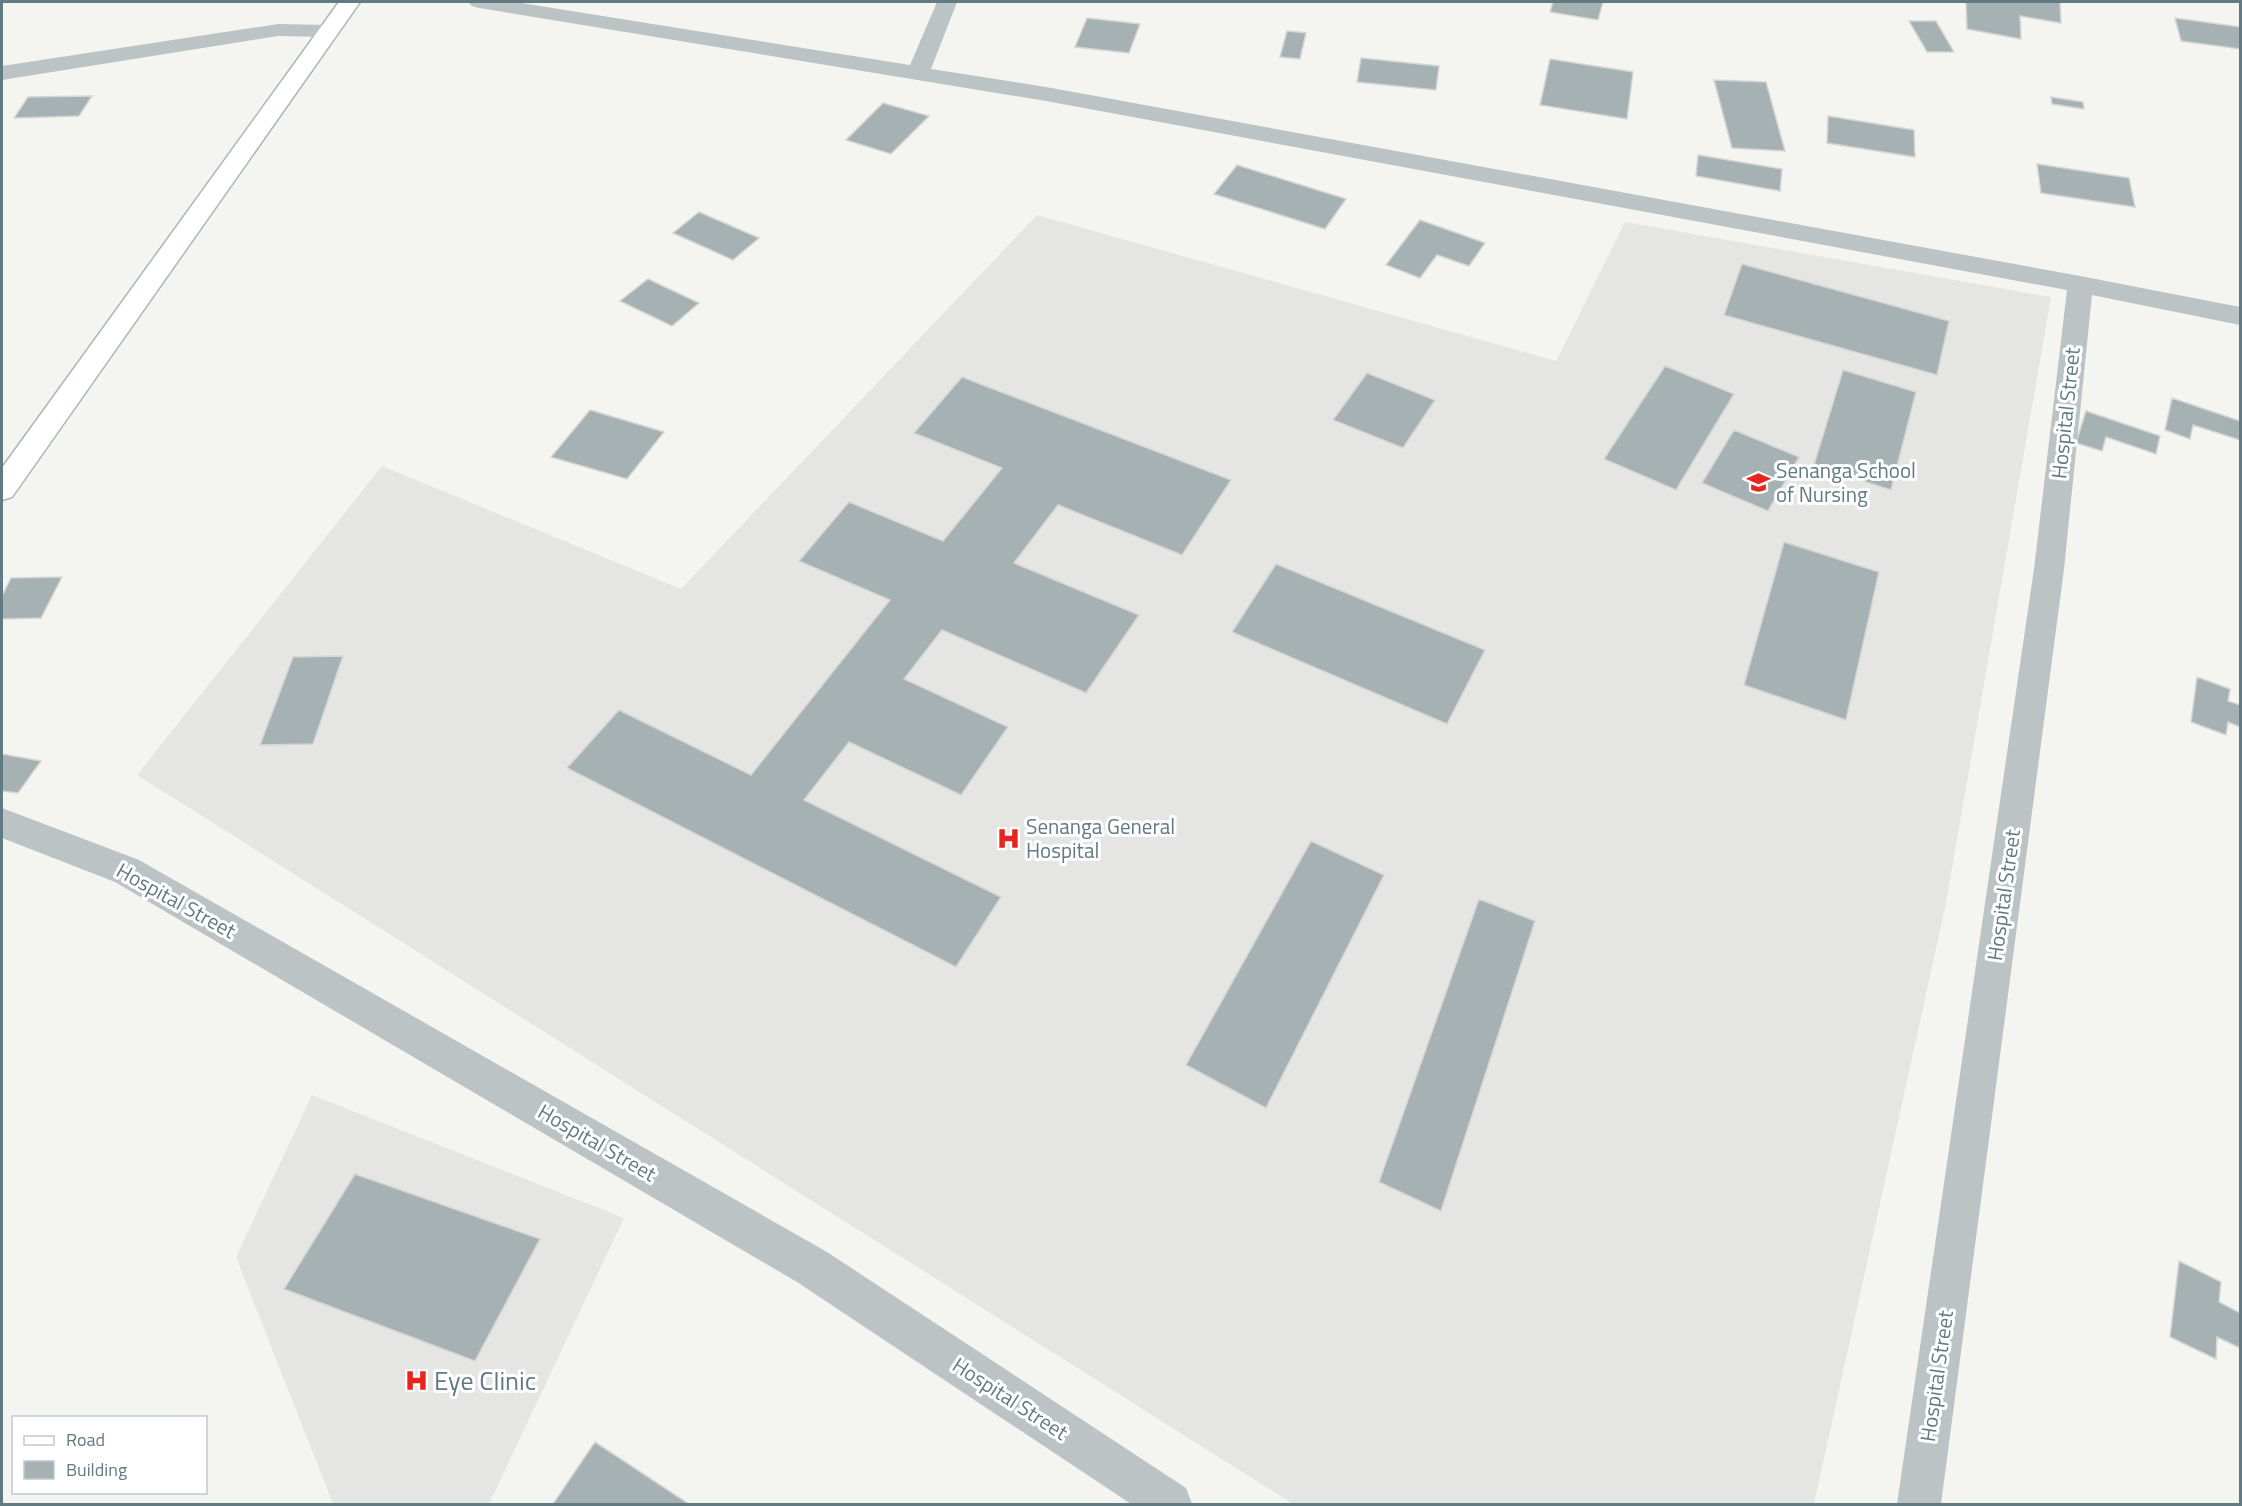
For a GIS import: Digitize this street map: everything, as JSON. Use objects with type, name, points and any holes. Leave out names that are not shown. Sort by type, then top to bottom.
[{"type":"street","points":[[2,489],[349,2]]},
{"type":"street","points":[[479,2],[1058,96],[2080,284],[2241,316]]},
{"type":"street","points":[[918,73],[947,2]]},
{"type":"street","points":[[2,73],[278,30],[328,31]]},
{"type":"street","name":"Hospital Street","points":[[1919,1504],[2049,569],[2080,284]]},
{"type":"street","name":"Hospital Street","points":[[2,823],[127,871],[812,1268],[1170,1504]]},
{"type":"shaded area","name":"Senanga General Hospital","points":[[1037,215],[1556,361],[1625,222],[2051,297],[1946,903],[1814,1504],[1293,1504],[137,775],[382,466],[681,589]]},
{"type":"shaded area","name":"Eye Clinic","points":[[312,1095],[624,1218],[489,1504],[333,1504],[236,1257]]},
{"type":"building","points":[[1553,2],[1603,2],[1598,20],[1550,12]]},
{"type":"building","points":[[1966,2],[2060,2],[2061,23],[2020,16],[2021,39],[1967,29]]},
{"type":"building","points":[[1087,18],[1140,24],[1129,53],[1075,47]]},
{"type":"building","points":[[2175,18],[2240,27],[2240,49],[2181,41]]},
{"type":"building","points":[[1909,21],[1936,21],[1954,52],[1927,52]]},
{"type":"building","points":[[1287,31],[1306,33],[1300,59],[1280,57]]},
{"type":"building","points":[[1361,58],[1439,66],[1436,90],[1357,82]]},
{"type":"building","points":[[1550,59],[1633,72],[1627,119],[1540,105]]},
{"type":"building","points":[[1714,80],[1766,82],[1785,151],[1732,148]]},
{"type":"building","points":[[92,96],[79,116],[14,118],[28,97]]},
{"type":"building","points":[[2051,97],[2083,102],[2084,109],[2052,104]]},
{"type":"building","points":[[883,103],[929,116],[891,154],[846,140]]},
{"type":"building","points":[[1828,116],[1914,130],[1915,157],[1827,143]]},
{"type":"building","points":[[1698,155],[1782,169],[1780,191],[1696,176]]},
{"type":"building","points":[[2037,164],[2129,178],[2135,207],[2041,193]]},
{"type":"building","points":[[1237,165],[1346,199],[1325,229],[1214,194]]},
{"type":"building","points":[[699,212],[759,238],[733,260],[673,233]]},
{"type":"building","points":[[1420,220],[1485,243],[1469,266],[1437,255],[1420,278],[1386,265]]},
{"type":"building","points":[[1742,264],[1949,321],[1937,375],[1724,315]]},
{"type":"building","points":[[648,279],[699,303],[672,326],[620,301]]},
{"type":"building","points":[[1665,366],[1734,394],[1676,490],[1604,459]]},
{"type":"building","points":[[1843,370],[1916,392],[1891,490],[1814,465]]},
{"type":"building","points":[[1367,373],[1435,400],[1403,448],[1333,420]]},
{"type":"building","points":[[962,377],[1231,480],[1182,555],[1058,505],[1014,563],[1139,615],[1086,693],[942,630],[904,679],[1008,727],[961,795],[849,742],[804,800],[1001,897],[956,967],[567,768],[619,710],[751,775],[890,600],[799,561],[849,502],[943,541],[1002,468],[914,433]]},
{"type":"building","points":[[2172,398],[2240,421],[2240,440],[2193,425],[2190,439],[2165,430]]},
{"type":"building","points":[[590,410],[664,432],[627,479],[551,457]]},
{"type":"building","points":[[2086,411],[2160,436],[2156,454],[2106,437],[2102,451],[2076,443]]},
{"type":"building","points":[[1734,430],[1799,457],[1768,511],[1702,483]]},
{"type":"building","points":[[1784,542],[1879,572],[1846,720],[1744,685]]},
{"type":"building","points":[[1276,564],[1485,650],[1447,724],[1232,632]]},
{"type":"building","points":[[62,577],[41,618],[2,619],[2,596],[11,578]]},
{"type":"building","points":[[343,656],[313,744],[260,745],[293,657]]},
{"type":"building","points":[[2197,677],[2230,689],[2228,701],[2240,705],[2240,727],[2228,722],[2226,735],[2191,722]]},
{"type":"building","points":[[2,754],[41,761],[18,793],[2,791]]},
{"type":"building","points":[[1311,841],[1384,875],[1266,1108],[1186,1065]]},
{"type":"building","points":[[1479,899],[1535,921],[1441,1211],[1379,1182]]},
{"type":"building","points":[[355,1174],[540,1239],[475,1361],[284,1289]]},
{"type":"building","points":[[2179,1261],[2221,1282],[2219,1302],[2240,1313],[2240,1348],[2217,1337],[2216,1359],[2170,1337]]},
{"type":"building","points":[[595,1442],[689,1504],[553,1504]]},
{"type":"place","name":"Senanga School of Nursing","points":[[1758,483]]},
{"type":"place","name":"Senanga General Hospital","points":[[1008,839]]},
{"type":"place","name":"Eye Clinic","points":[[416,1381]]}]
